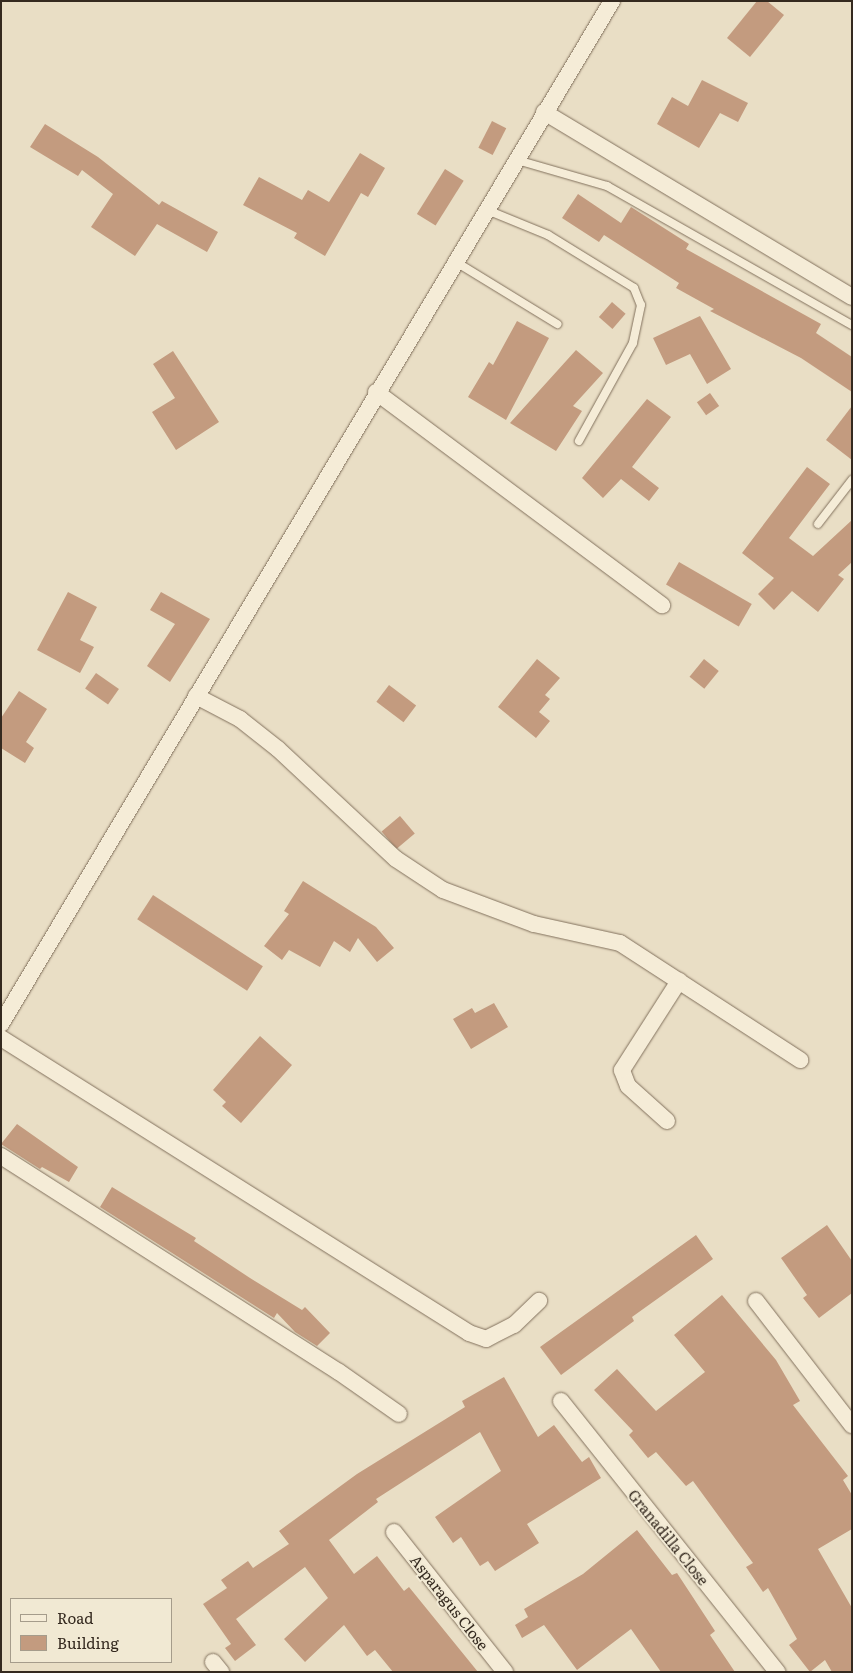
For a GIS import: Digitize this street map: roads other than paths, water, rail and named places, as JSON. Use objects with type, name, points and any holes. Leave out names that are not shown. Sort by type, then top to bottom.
[{"type":"street","points":[[1,1024],[454,261],[612,1]]},
{"type":"street","points":[[544,112],[852,297]]},
{"type":"street","points":[[376,392],[662,605]]},
{"type":"street","points":[[196,696],[240,720],[271,743],[396,860],[444,890],[534,924],[620,943],[800,1060]]},
{"type":"street","points":[[667,1121],[628,1086],[622,1070],[679,980]]},
{"type":"street","points":[[1,1038],[469,1333],[486,1339],[514,1325],[538,1301]]},
{"type":"street","points":[[1,1156],[339,1372],[399,1414]]},
{"type":"street","points":[[756,1301],[852,1425]]},
{"type":"street","name":"Granadilla Close","points":[[560,1401],[777,1672]]},
{"type":"street","name":"Asparagus Close","points":[[394,1532],[505,1672]]},
{"type":"lane","points":[[515,159],[607,186],[852,325]]},
{"type":"lane","points":[[486,209],[548,235],[634,288],[641,305],[633,343],[579,441]]},
{"type":"lane","points":[[454,261],[557,324]]},
{"type":"lane","points":[[818,524],[852,480]]}]
